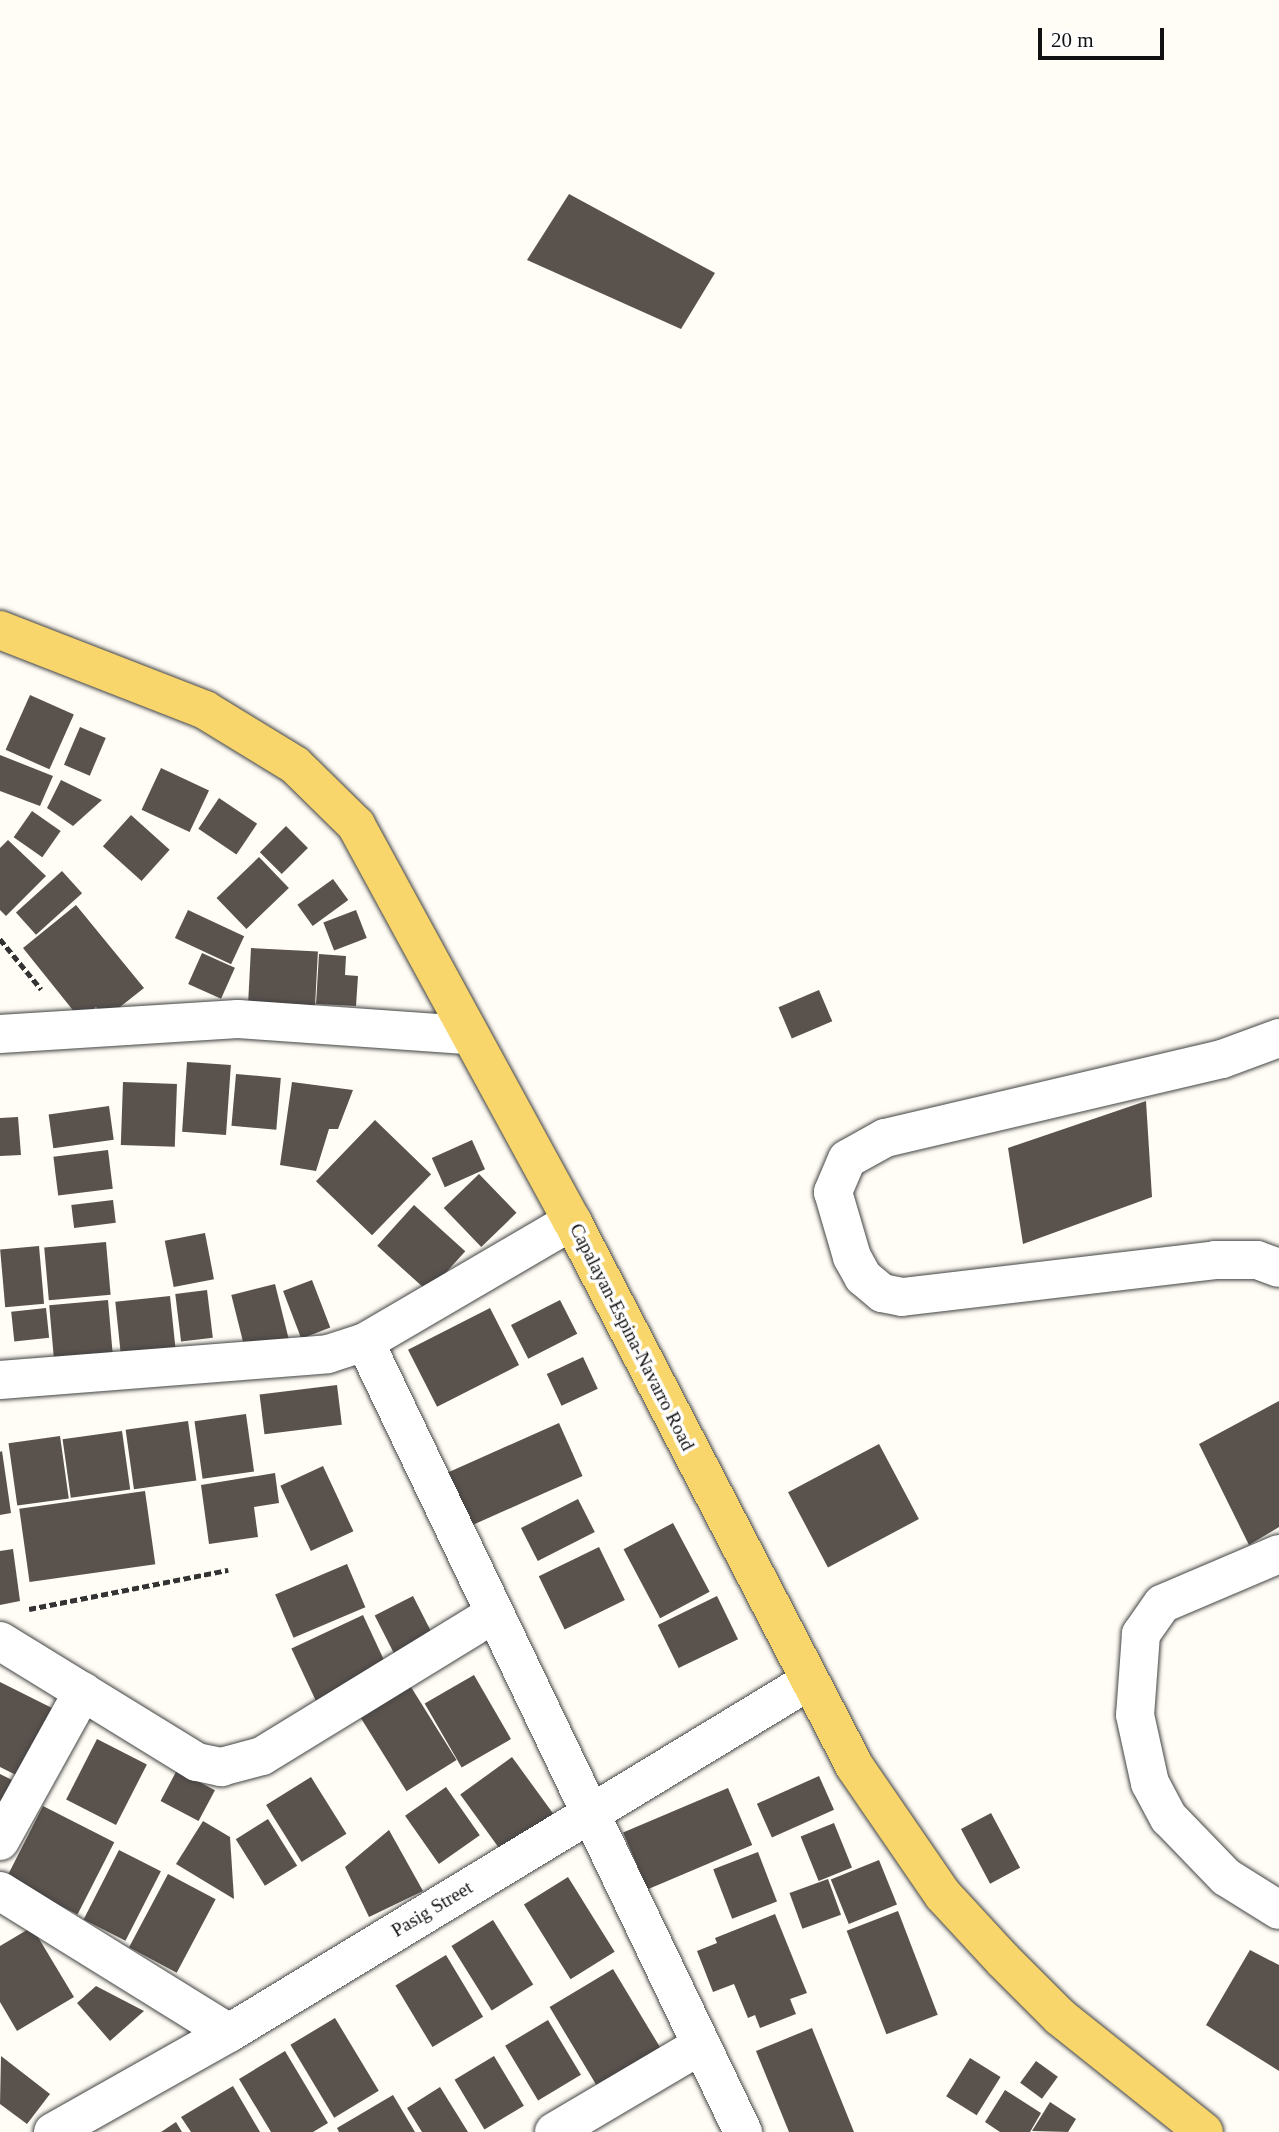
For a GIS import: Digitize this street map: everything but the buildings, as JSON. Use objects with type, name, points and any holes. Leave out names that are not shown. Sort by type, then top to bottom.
[{"type":"main road","name":"Capalayan-Espina-Navarro Road","points":[[0,630],[205,710],[295,765],[362,835],[572,1221],[855,1767],[943,1895],[1060,2017],[1204,2132]]},
{"type":"street","points":[[0,1034],[73,1032],[238,1019],[469,1035]]},
{"type":"street","points":[[1279,1038],[1222,1059],[885,1138],[847,1159],[837,1174],[833,1192],[852,1257],[863,1277],[882,1293],[902,1297],[1215,1260],[1257,1260],[1279,1268]]},
{"type":"street","points":[[0,1380],[284,1360],[328,1354],[365,1342],[572,1221]]},
{"type":"street","points":[[365,1342],[492,1615],[743,2132]]},
{"type":"street","points":[[1279,1553],[1162,1604],[1141,1634],[1135,1715],[1150,1783],[1169,1818],[1226,1877],[1279,1910]]},
{"type":"street","points":[[0,1641],[197,1762],[221,1767],[243,1764],[492,1615]]},
{"type":"street","name":"Pasig Street","points":[[53,2132],[229,2033],[809,1681]]},
{"type":"street","points":[[0,1840],[83,1691]]},
{"type":"street","points":[[0,1891],[229,2033]]},
{"type":"street","points":[[554,2132],[701,2045]]},
{"type":"path","points":[[0,939],[73,1032]]},
{"type":"path","points":[[27,1610],[228,1570]]}]
